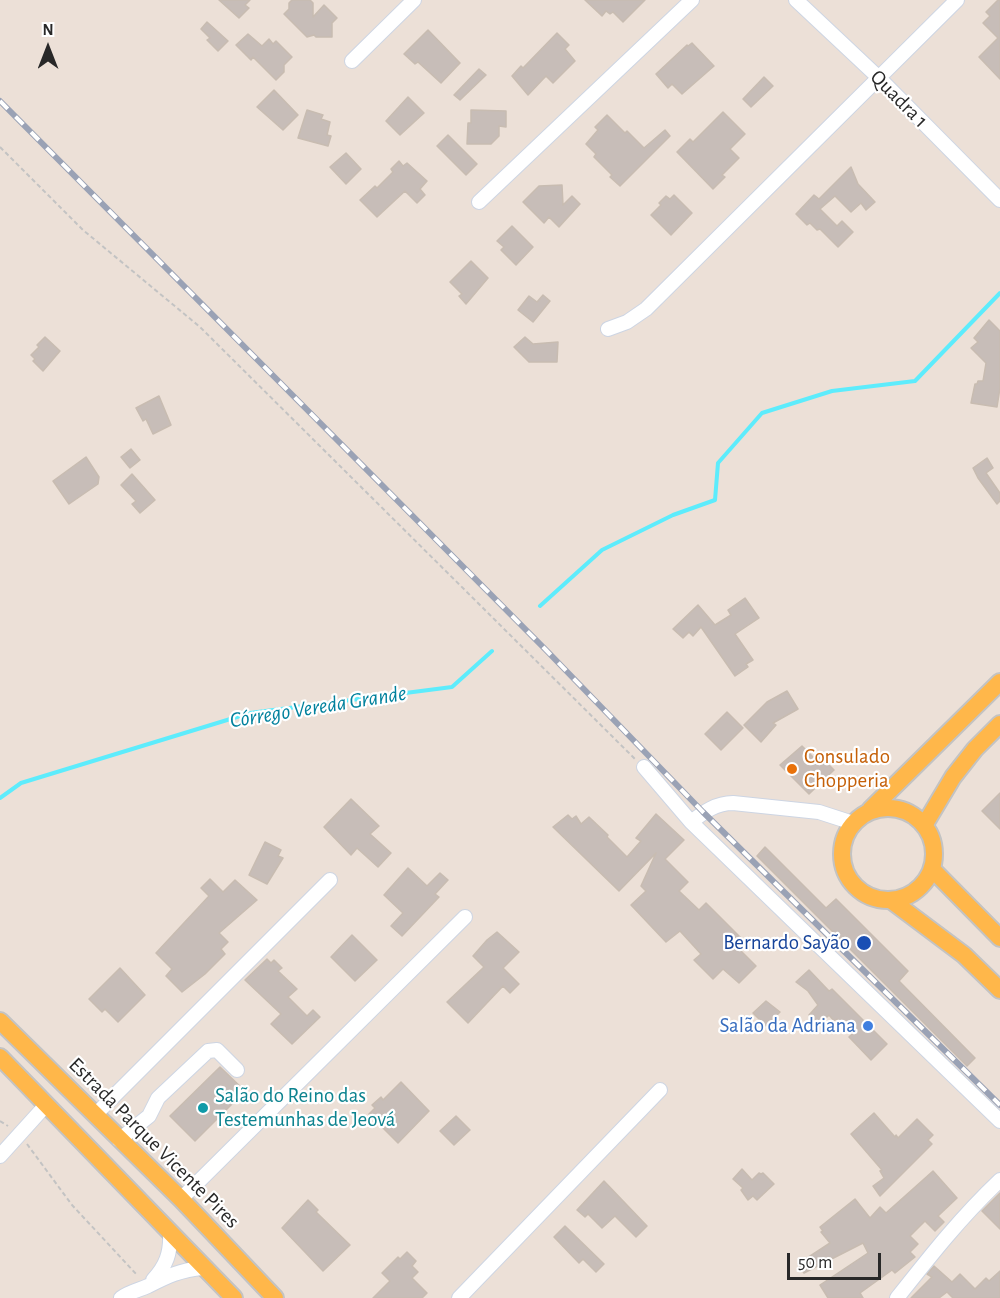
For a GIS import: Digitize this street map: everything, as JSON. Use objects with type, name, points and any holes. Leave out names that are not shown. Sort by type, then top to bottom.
[{"type":"main road","points":[[870,810],[890,807],[899,809],[909,812],[925,824],[935,846],[933,870],[917,892],[892,901],[870,898],[852,884],[842,865],[842,843],[853,823],[870,810],[1000,682]]},
{"type":"main road","points":[[925,824],[952,777],[1000,724]]},
{"type":"main road","points":[[933,870],[1000,938]]},
{"type":"main road","points":[[892,901],[964,955],[1000,990]]},
{"type":"main road","name":"Estrada Parque Vicente Pires","points":[[0,1021],[181,1199],[275,1298]]},
{"type":"main road","points":[[0,1057],[234,1298]]},
{"type":"main road","points":[[21,1078],[31,1080],[48,1094],[54,1093],[65,1084]]},
{"type":"main road","points":[[72,1130],[86,1122],[117,1142],[121,1142]]},
{"type":"street","points":[[352,61],[414,0]]},
{"type":"street","points":[[479,202],[692,0]]},
{"type":"street","name":"Quadra 1","points":[[796,0],[878,77],[1000,200]]},
{"type":"street","points":[[608,329],[627,322],[646,309],[957,0]]},
{"type":"street","points":[[644,768],[691,822],[1000,1121]]},
{"type":"street","points":[[691,822],[712,807],[733,803],[819,812],[853,823]]},
{"type":"street","points":[[95,1115],[330,880]]},
{"type":"street","points":[[181,1199],[465,917]]},
{"type":"street","points":[[121,1142],[149,1116],[158,1098],[208,1051],[217,1050],[237,1070]]},
{"type":"street","points":[[459,1298],[660,1090]]},
{"type":"street","points":[[0,1156],[46,1104]]},
{"type":"street","points":[[901,1296],[951,1230],[1000,1180]]},
{"type":"street","points":[[147,1286],[161,1272],[168,1260],[170,1233]]},
{"type":"street","points":[[121,1298],[127,1293],[175,1272],[203,1268]]},
{"type":"path","points":[[0,147],[82,230],[200,327],[644,768]]},
{"type":"path","points":[[0,1121],[20,1134],[72,1205],[147,1286]]},
{"type":"building","points":[[219,0],[250,0],[245,5],[249,8],[239,18]]},
{"type":"building","points":[[292,0],[310,0],[313,3],[313,17],[324,5],[337,18],[332,23],[332,37],[314,35],[307,37],[284,14],[289,9],[289,3]]},
{"type":"building","points":[[585,0],[645,0],[623,22],[613,12],[610,14],[606,11],[602,16]]},
{"type":"building","points":[[1000,0],[1000,79],[979,57],[998,38],[983,23],[990,16],[986,12]]},
{"type":"building","points":[[207,22],[228,41],[218,51],[207,40],[210,38],[201,29]]},
{"type":"building","points":[[428,30],[460,63],[441,83],[418,62],[415,64],[404,54]]},
{"type":"building","points":[[557,33],[569,45],[565,49],[575,61],[553,83],[546,76],[528,95],[512,76],[521,66],[523,68]]},
{"type":"building","points":[[248,34],[262,46],[269,39],[273,44],[276,41],[292,57],[284,65],[284,72],[276,80],[253,57],[251,60],[236,45]]},
{"type":"building","points":[[692,43],[714,66],[682,94],[672,84],[668,88],[656,74]]},
{"type":"building","points":[[479,69],[486,75],[460,100],[454,95]]},
{"type":"building","points":[[764,77],[773,86],[751,107],[743,99]]},
{"type":"building","points":[[274,90],[298,115],[283,130],[257,107]]},
{"type":"building","points":[[408,97],[424,113],[400,135],[386,121]]},
{"type":"building","points":[[307,110],[323,115],[321,119],[330,122],[327,135],[331,136],[328,146],[298,138]]},
{"type":"building","points":[[471,110],[506,111],[506,127],[499,126],[499,136],[491,144],[467,144]]},
{"type":"building","points":[[723,112],[745,134],[730,149],[739,158],[722,175],[725,177],[713,189],[677,152],[690,139],[693,142]]},
{"type":"building","points":[[607,115],[644,148],[665,130],[670,136],[620,186],[610,177],[612,175],[594,157],[596,154],[586,144],[598,130],[595,127]]},
{"type":"building","points":[[448,135],[477,164],[466,175],[437,146]]},
{"type":"building","points":[[346,153],[361,169],[346,184],[330,167]]},
{"type":"building","points":[[399,161],[403,166],[407,163],[427,181],[420,189],[425,195],[417,203],[405,191],[377,217],[360,200],[375,186],[377,188],[393,172],[391,169]]},
{"type":"building","points":[[851,167],[858,184],[875,202],[866,210],[861,203],[851,212],[835,196],[820,209],[837,226],[842,221],[853,232],[838,247],[820,229],[817,230],[810,223],[807,225],[796,214],[814,195],[819,199]]},
{"type":"building","points":[[562,185],[563,205],[572,196],[580,204],[559,227],[549,217],[544,223],[523,202],[539,186]]},
{"type":"building","points":[[674,195],[692,213],[671,235],[651,215],[666,196],[670,199]]},
{"type":"building","points":[[512,226],[533,247],[516,265],[501,250],[504,247],[497,241]]},
{"type":"building","points":[[471,261],[488,278],[466,304],[459,296],[462,294],[450,282]]},
{"type":"building","points":[[543,295],[550,301],[533,322],[518,310],[529,296],[537,302]]},
{"type":"building","points":[[989,320],[1000,331],[1000,388],[997,407],[971,403],[975,384],[983,381],[986,363],[971,348],[978,342],[974,338]]},
{"type":"building","points":[[45,337],[60,351],[43,371],[33,361],[35,359],[31,355]]},
{"type":"building","points":[[525,337],[533,344],[558,342],[557,362],[529,362],[514,347]]},
{"type":"building","points":[[159,396],[171,425],[153,434],[146,419],[143,421],[136,408]]},
{"type":"building","points":[[131,449],[140,460],[130,468],[121,457]]},
{"type":"building","points":[[86,457],[99,477],[98,484],[69,504],[53,481]]},
{"type":"building","points":[[987,458],[993,468],[986,473],[1000,493],[1000,501],[997,504],[973,468]]},
{"type":"building","points":[[132,474],[155,500],[140,513],[132,504],[136,501],[121,485]]},
{"type":"building","points":[[745,598],[759,618],[735,634],[753,660],[746,664],[748,667],[735,676],[701,627],[693,636],[689,632],[683,638],[673,629],[698,605],[715,625],[731,615],[728,610]]},
{"type":"building","points":[[787,691],[798,709],[773,723],[776,725],[761,742],[744,725],[767,702]]},
{"type":"building","points":[[727,712],[743,728],[721,750],[705,734]]},
{"type":"building","points":[[802,746],[813,757],[818,754],[834,770],[809,794],[780,765]]},
{"type":"building","points":[[1000,793],[1000,829],[982,811]]},
{"type":"building","points":[[351,799],[379,826],[370,834],[391,853],[378,867],[357,848],[351,855],[324,827]]},
{"type":"building","points":[[656,814],[684,840],[665,859],[688,882],[679,891],[699,910],[706,903],[746,943],[740,950],[756,966],[739,983],[723,969],[713,979],[694,960],[701,954],[680,931],[666,942],[631,905],[646,891],[641,886],[656,853],[619,891],[553,827],[568,815],[572,819],[576,816],[581,824],[589,817],[627,857],[641,841],[636,838]]},
{"type":"building","points":[[265,842],[281,850],[278,856],[283,858],[267,884],[249,875]]},
{"type":"building","points":[[765,847],[826,908],[836,899],[908,971],[899,981],[975,1058],[967,1066],[757,856]]},
{"type":"building","points":[[408,868],[427,886],[440,873],[448,880],[435,894],[439,897],[402,936],[391,926],[403,913],[384,895]]},
{"type":"building","points":[[210,879],[223,892],[235,880],[257,900],[219,933],[228,942],[221,949],[225,954],[182,992],[166,976],[172,969],[156,953],[209,896],[201,888]]},
{"type":"building","points":[[497,932],[519,952],[503,968],[519,984],[510,993],[503,986],[468,1023],[447,1002],[484,967],[473,956]]},
{"type":"building","points":[[352,935],[377,960],[355,981],[331,957]]},
{"type":"building","points":[[267,959],[271,963],[274,960],[282,968],[278,971],[297,989],[288,997],[307,1016],[313,1010],[320,1017],[292,1044],[271,1024],[281,1014],[245,980]]},
{"type":"building","points":[[120,968],[145,995],[118,1022],[105,1009],[102,1012],[89,999]]},
{"type":"building","points":[[809,970],[829,991],[832,989],[887,1044],[871,1060],[849,1037],[852,1034],[837,1019],[835,1022],[829,1015],[820,1024],[809,1015],[818,1005],[808,991],[796,982]]},
{"type":"building","points":[[766,1001],[780,1012],[766,1026],[753,1013]]},
{"type":"building","name":"Salão do Reino das Testemunhas de Jeová","points":[[220,1067],[245,1091],[195,1141],[170,1116]]},
{"type":"building","points":[[401,1082],[429,1111],[398,1143],[369,1114],[375,1108],[372,1105],[381,1097],[383,1100]]},
{"type":"building","points":[[874,1113],[895,1137],[896,1135],[898,1138],[917,1119],[933,1135],[928,1140],[932,1144],[880,1196],[873,1186],[884,1178],[880,1171],[882,1170],[851,1134]]},
{"type":"building","points":[[456,1116],[470,1130],[454,1145],[440,1131]]},
{"type":"building","points":[[742,1169],[752,1180],[759,1173],[763,1173],[774,1184],[757,1200],[753,1196],[748,1200],[741,1190],[743,1188],[733,1179]]},
{"type":"building","points":[[933,1171],[957,1198],[938,1216],[944,1222],[935,1231],[925,1221],[910,1236],[918,1244],[910,1252],[915,1257],[895,1273],[892,1270],[860,1293],[863,1298],[828,1298],[820,1285],[868,1253],[863,1243],[804,1273],[798,1264],[830,1243],[821,1232],[823,1231],[820,1227],[855,1199],[870,1218],[880,1207],[886,1213]]},
{"type":"building","points":[[604,1181],[647,1226],[636,1237],[615,1216],[602,1228],[588,1214],[585,1217],[577,1210]]},
{"type":"building","points":[[1000,1193],[1000,1229],[982,1211]]},
{"type":"building","points":[[308,1200],[318,1210],[316,1212],[350,1245],[323,1271],[282,1228]]},
{"type":"building","points":[[565,1226],[604,1264],[596,1272],[583,1259],[579,1263],[554,1237]]},
{"type":"building","points":[[407,1252],[416,1261],[412,1266],[418,1272],[412,1278],[427,1293],[422,1298],[373,1298],[390,1281],[382,1273],[398,1257],[400,1259]]},
{"type":"building","points":[[934,1266],[952,1282],[960,1274],[975,1289],[986,1278],[989,1281],[1000,1271],[1000,1298],[953,1298],[947,1292],[939,1298],[911,1298],[932,1277],[927,1274]]},
{"type":"waterway","name":"Córrego Vereda Grande","points":[[540,606],[602,550],[673,515],[715,500],[718,463],[762,413],[832,391],[915,381],[1000,293]]},
{"type":"waterway","name":"Córrego Vereda Grande","points":[[0,798],[21,783],[250,713],[452,687],[492,651]]},
{"type":"railway","points":[[0,101],[546,650],[703,812],[1000,1105]]},
{"type":"place","name":"Consulado Chopperia","points":[[792,769]]},
{"type":"place","name":"Bernardo Sayão","points":[[864,943]]},
{"type":"place","name":"Salão da Adriana","points":[[868,1026]]},
{"type":"place","name":"Salão do Reino das Testemunhas de Jeová","points":[[203,1108]]}]
